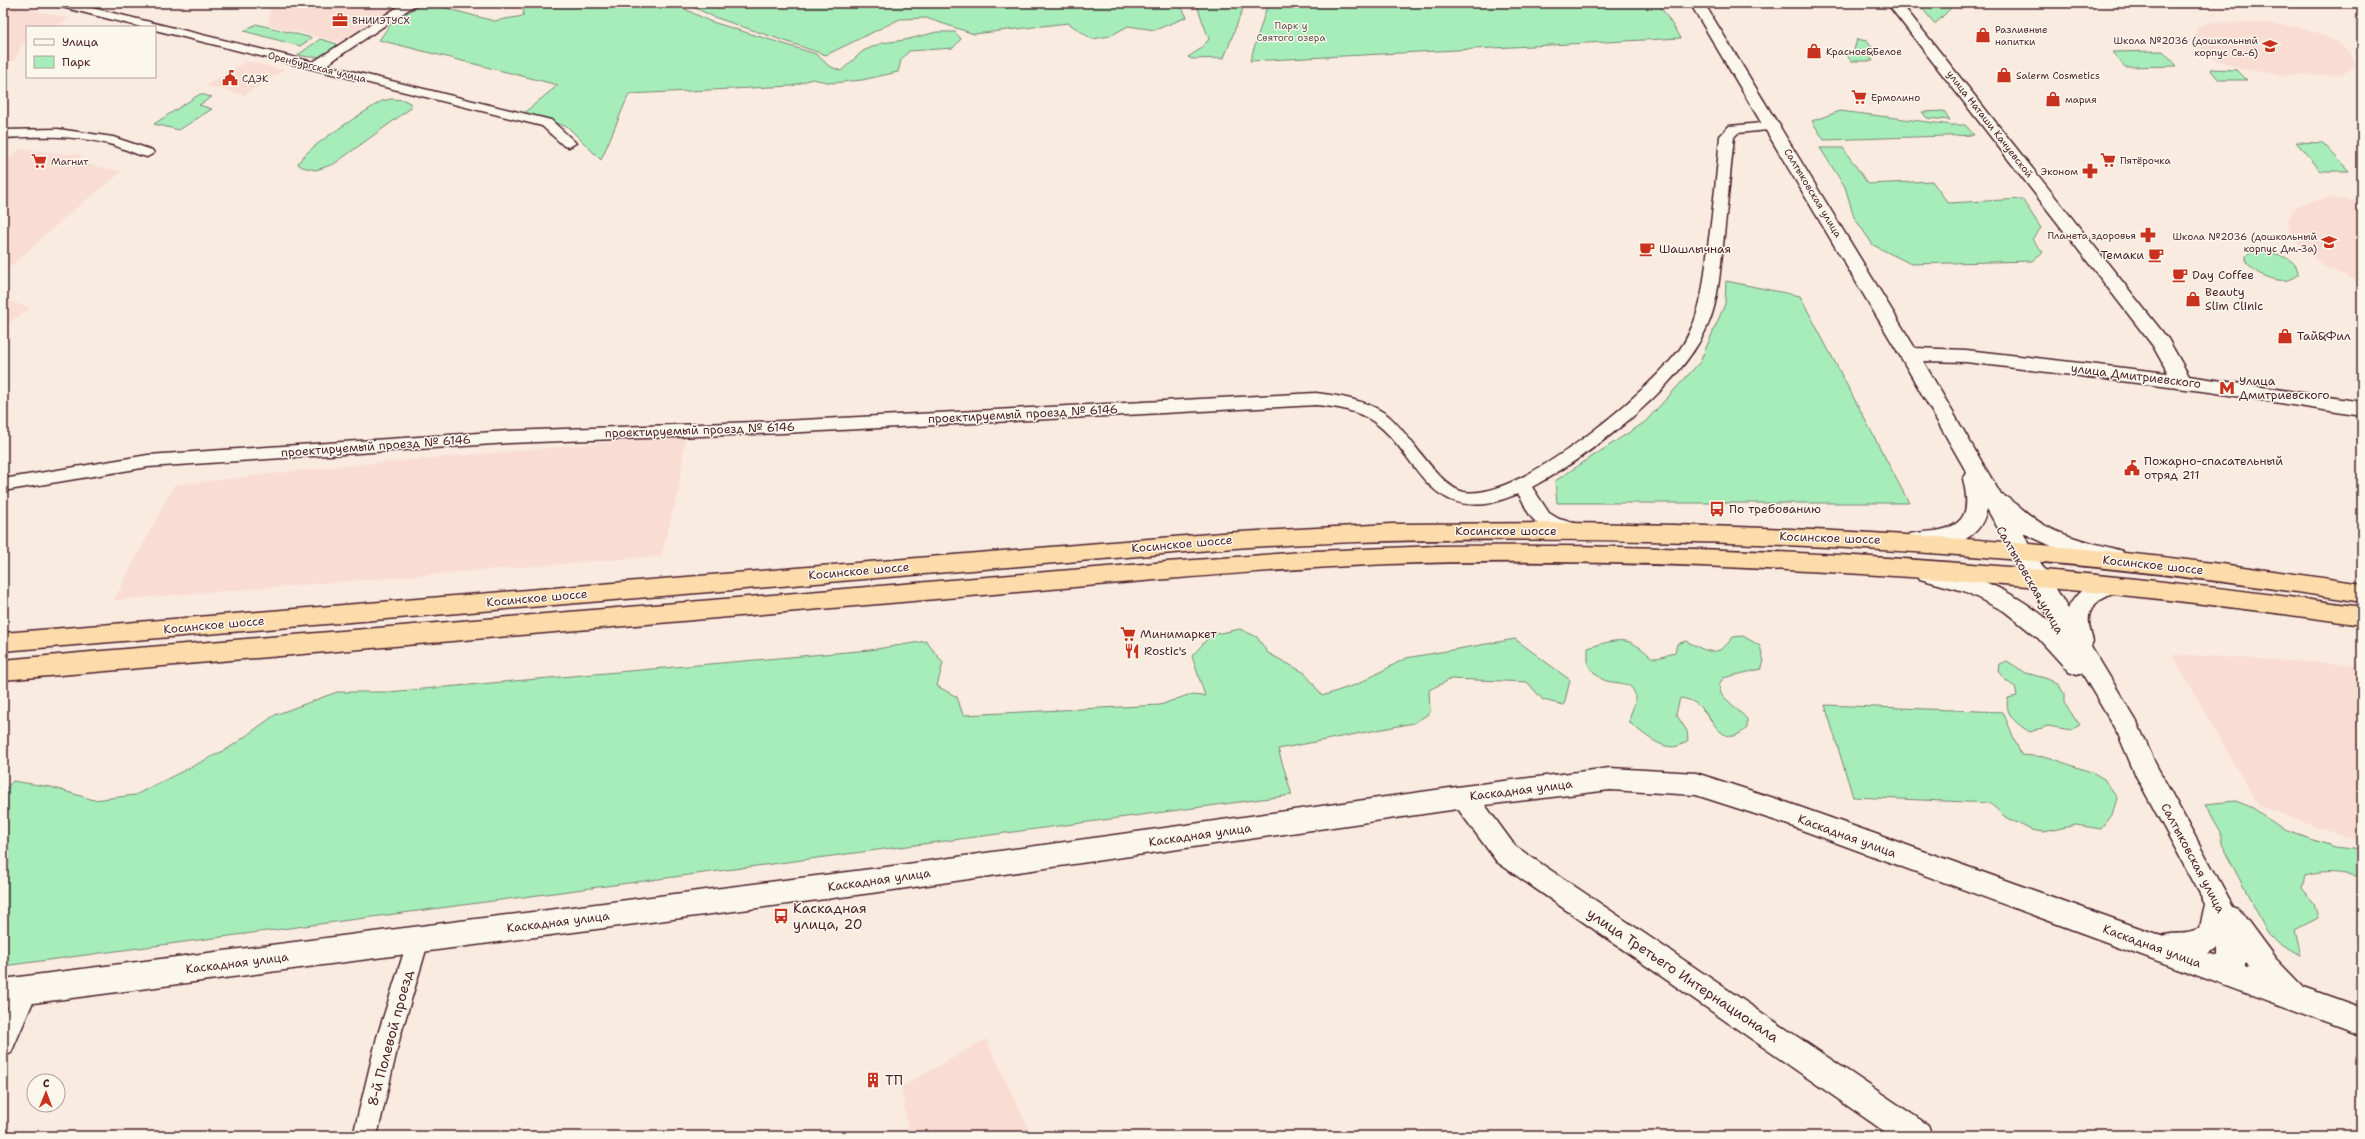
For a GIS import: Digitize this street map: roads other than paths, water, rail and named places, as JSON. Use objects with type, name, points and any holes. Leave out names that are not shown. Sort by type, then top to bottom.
[{"type":"highway","name":"Косинское шоссе","points":[[3,642],[1222,540],[1314,534],[1502,530],[1731,534],[1888,540],[2141,563],[2250,575],[2362,592]]},
{"type":"highway","name":"Косинское шоссе","points":[[3,670],[212,650],[1314,560],[1475,554],[1716,559],[1895,567],[2197,593],[2362,616]]},
{"type":"street","name":"Оренбургская улица","points":[[58,3],[152,26]]},
{"type":"street","points":[[316,66],[412,3]]},
{"type":"street","name":"Салтыковская улица","points":[[1696,3],[1773,126],[1910,354],[1927,386],[1947,432],[1978,480],[2017,551],[2094,679],[2117,729],[2145,768],[2218,902],[2229,932],[2232,975]]},
{"type":"street","name":"улица Наташи Качуевской","points":[[1894,3],[2161,343],[2183,382]]},
{"type":"street","name":"Оренбургская улица","points":[[156,27],[546,123],[568,143]]},
{"type":"street","name":"проектируемый проезд № 6146","points":[[3,485],[148,460],[509,437],[783,426],[1316,399],[1356,404],[1381,418],[1401,437],[1437,482],[1454,495],[1472,500],[1482,499],[1505,493],[1521,486],[1550,469],[1603,432],[1684,353],[1704,314],[1710,292],[1727,136],[1734,129],[1773,126]]},
{"type":"street","points":[[3,134],[70,133],[134,147],[147,153]]},
{"type":"street","name":"улица Дмитриевского","points":[[1910,354],[1966,356],[2183,382],[2362,409]]},
{"type":"street","points":[[1888,540],[1946,538],[1960,534],[1969,527],[1976,512],[1979,496],[1978,480]]},
{"type":"street","points":[[1978,480],[2004,506],[2043,534],[2062,542],[2141,563]]},
{"type":"street","points":[[1521,486],[1531,498],[1535,510],[1546,520],[1555,525],[1579,531]]},
{"type":"street","points":[[1502,530],[1528,522],[1535,510]]},
{"type":"street","points":[[1895,567],[1943,576],[1992,593],[2010,602],[2034,618],[2094,679]]},
{"type":"street","points":[[2094,679],[2077,627],[2076,614],[2080,605],[2088,597],[2113,585]]},
{"type":"street","name":"Каскадная улица","points":[[15,991],[879,880],[1464,797],[1610,779],[1696,784],[1780,811],[2362,1022]]},
{"type":"street","name":"улица Третьего Интернационала","points":[[1464,797],[1506,854],[1918,1136]]},
{"type":"street","points":[[2158,948],[2185,948],[2202,944],[2212,935],[2218,902]]},
{"type":"street","points":[[2218,902],[2265,967],[2298,999]]},
{"type":"street","name":"8-й Полевой проезд","points":[[365,1136],[375,1085],[389,1031],[418,940]]},
{"type":"street","points":[[3,1046],[15,991]]},
{"type":"place","name":"ВНИИЭТУСХ","points":[[340,20]]},
{"type":"place","name":"Разливные напитки","points":[[1983,35]]},
{"type":"place","name":"Школа №2036 (дошкольный корпус Св.-6)","points":[[2270,46]]},
{"type":"place","name":"Красное&Белое","points":[[1814,51]]},
{"type":"place","name":"Salerm Cosmetics","points":[[2004,75]]},
{"type":"place","name":"СДЭК","points":[[230,78]]},
{"type":"place","name":"Ермолино","points":[[1859,97]]},
{"type":"place","name":"мария","points":[[2053,99]]},
{"type":"place","name":"Пятёрочка","points":[[2108,160]]},
{"type":"place","name":"Магнит","points":[[39,161]]},
{"type":"place","name":"Эконом","points":[[2090,171]]},
{"type":"place","name":"Планета здоровья","points":[[2148,235]]},
{"type":"place","name":"Школа №2036 (дошкольный корпус Дм.-3а)","points":[[2329,242]]},
{"type":"place","name":"Шашлычная","points":[[1647,249]]},
{"type":"place","name":"Темаки","points":[[2156,255]]},
{"type":"place","name":"Day Coffee","points":[[2180,275]]},
{"type":"place","name":"Beauty Slim Clinic","points":[[2193,299]]},
{"type":"place","name":"Тай&Фил","points":[[2285,336]]},
{"type":"place","name":"Улица Дмитриевского","points":[[2227,388]]},
{"type":"place","name":"Пожарно-спасательный отряд 211","points":[[2132,468]]},
{"type":"place","name":"По требованию","points":[[1717,509]]},
{"type":"place","name":"Минимаркет","points":[[1128,634]]},
{"type":"place","name":"Rostic's","points":[[1132,651]]},
{"type":"place","name":"Каскадная улица, 20","points":[[781,916]]},
{"type":"place","name":"ТП","points":[[873,1080]]},
{"type":"park label","name":"Парк у Святого озера","points":[[1291,30]]}]
